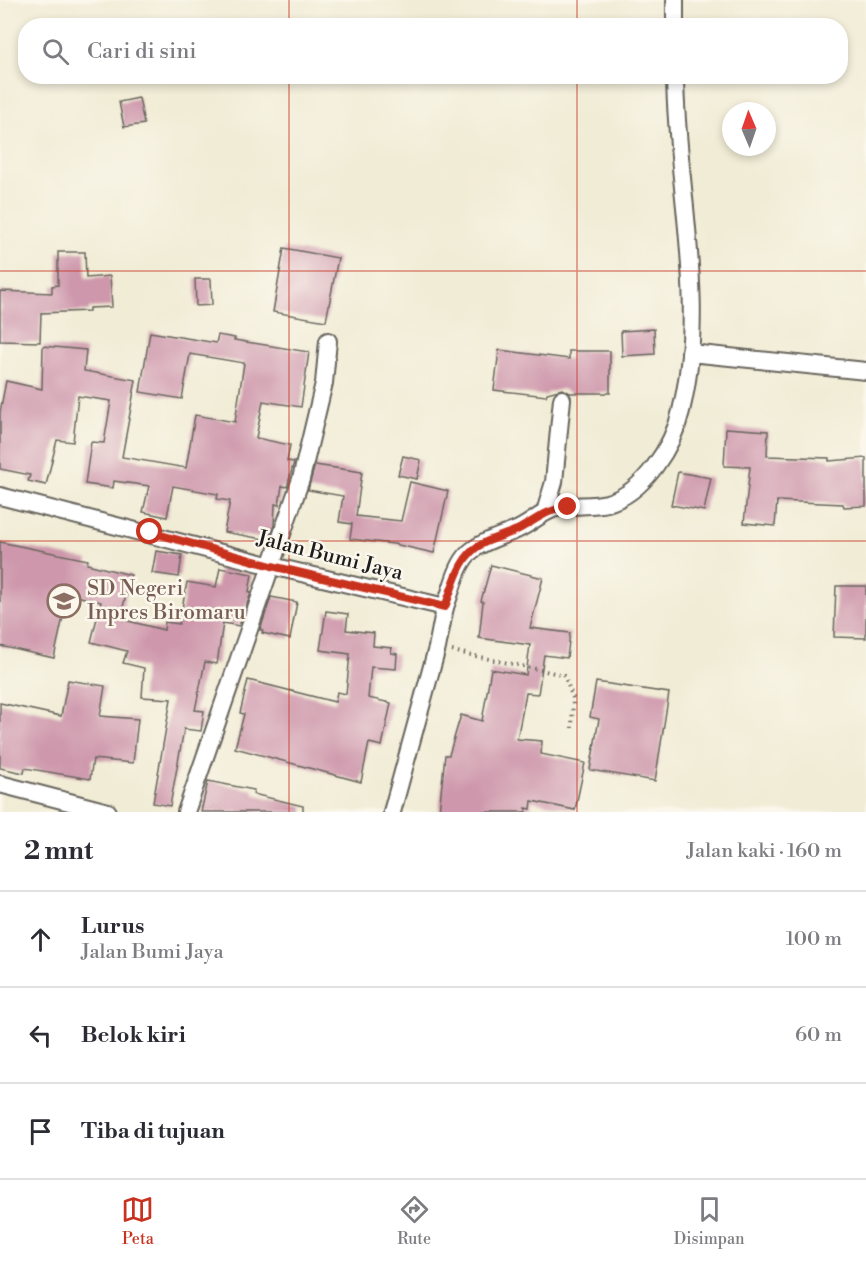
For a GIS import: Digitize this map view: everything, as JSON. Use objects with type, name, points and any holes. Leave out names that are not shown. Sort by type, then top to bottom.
[{"type":"street","points":[[675,0],[675,18]]},
{"type":"street","points":[[392,812],[437,648],[445,607],[462,563],[482,544],[518,530],[545,512],[556,508],[606,503],[621,498],[638,486],[673,435],[681,412],[690,353],[688,217],[678,140],[675,84]]},
{"type":"street","points":[[186,812],[272,566],[311,446],[327,367],[328,341]]},
{"type":"street","points":[[690,353],[866,371]]},
{"type":"street","points":[[545,512],[554,482],[562,399]]},
{"type":"street","name":"Jalan Bumi Jaya","points":[[0,496],[272,566],[445,607]]},
{"type":"street","points":[[0,784],[108,812]]},
{"type":"path","points":[[437,648],[564,675],[573,698],[572,729]]},
{"type":"building","points":[[139,98],[144,124],[124,127],[119,102]]},
{"type":"building","points":[[284,248],[338,258],[326,321],[273,312]]},
{"type":"building","points":[[58,252],[85,252],[86,278],[110,276],[112,307],[89,308],[89,311],[41,313],[40,342],[0,341],[0,291],[52,293],[52,286],[58,285]]},
{"type":"building","points":[[195,279],[211,279],[212,305],[196,306]]},
{"type":"building","points":[[654,329],[655,354],[622,356],[621,331]]},
{"type":"building","points":[[150,332],[216,343],[218,335],[235,338],[234,340],[309,352],[301,407],[263,401],[256,438],[290,445],[287,461],[294,462],[287,487],[282,486],[279,505],[275,504],[274,525],[269,540],[224,532],[230,501],[217,499],[218,494],[173,486],[167,517],[143,512],[149,486],[114,481],[113,488],[85,484],[91,442],[104,443],[111,401],[78,396],[73,442],[57,440],[46,485],[28,481],[30,475],[0,469],[0,412],[6,381],[42,389],[43,346],[86,350],[84,371],[136,380],[122,457],[186,468],[195,415],[235,422],[244,363],[190,354],[182,399],[140,392]]},
{"type":"building","points":[[499,350],[569,359],[569,351],[610,351],[610,393],[570,393],[562,389],[547,393],[546,396],[494,390]]},
{"type":"building","points":[[726,428],[768,431],[767,456],[829,458],[829,461],[866,458],[866,506],[844,507],[843,504],[777,501],[775,526],[744,523],[750,467],[724,466]]},
{"type":"building","points":[[403,456],[421,460],[417,479],[398,475]]},
{"type":"building","points":[[315,465],[362,472],[356,516],[401,521],[410,482],[448,491],[434,553],[394,544],[350,539],[352,524],[339,522],[343,496],[308,490]]},
{"type":"building","points":[[678,472],[711,478],[704,511],[671,505]]},
{"type":"building","points":[[0,542],[88,560],[87,564],[131,575],[120,619],[164,630],[165,622],[179,624],[187,582],[216,587],[220,568],[252,574],[249,592],[251,593],[239,626],[223,623],[217,664],[205,662],[195,710],[204,711],[201,731],[184,729],[170,806],[153,803],[171,699],[142,697],[144,668],[123,663],[127,651],[91,642],[101,602],[68,594],[54,658],[0,646]]},
{"type":"building","points":[[156,551],[182,555],[179,577],[152,573]]},
{"type":"building","points":[[491,565],[543,578],[530,628],[570,633],[567,658],[544,655],[538,694],[526,693],[517,739],[542,741],[541,754],[585,763],[575,810],[532,801],[531,809],[526,808],[526,812],[439,812],[445,755],[449,755],[461,715],[482,721],[491,669],[526,675],[530,645],[479,638],[483,602],[481,601]]},
{"type":"building","points":[[836,586],[866,586],[866,638],[834,637]]},
{"type":"building","points":[[271,597],[297,602],[290,639],[262,633],[263,630],[260,630]]},
{"type":"building","points":[[326,611],[348,614],[346,630],[374,633],[373,646],[392,648],[391,653],[397,654],[396,669],[371,667],[368,698],[391,703],[382,746],[369,743],[361,782],[235,748],[244,714],[240,713],[248,680],[335,702],[337,692],[346,694],[350,654],[320,650]]},
{"type":"building","points":[[68,680],[105,686],[100,716],[138,719],[133,763],[93,759],[90,779],[25,768],[24,773],[0,768],[0,703],[61,716]]},
{"type":"building","points":[[596,682],[669,693],[655,781],[590,770],[599,719],[590,717]]},
{"type":"building","points":[[208,781],[254,790],[253,794],[303,806],[303,812],[201,812]]},
{"type":"place","name":"SD Negeri Inpres Biromaru","points":[[64,601]]},
{"type":"route","points":[[150,532],[272,566],[445,607],[462,563],[470,553],[482,544],[518,530],[545,512],[568,507]]}]
